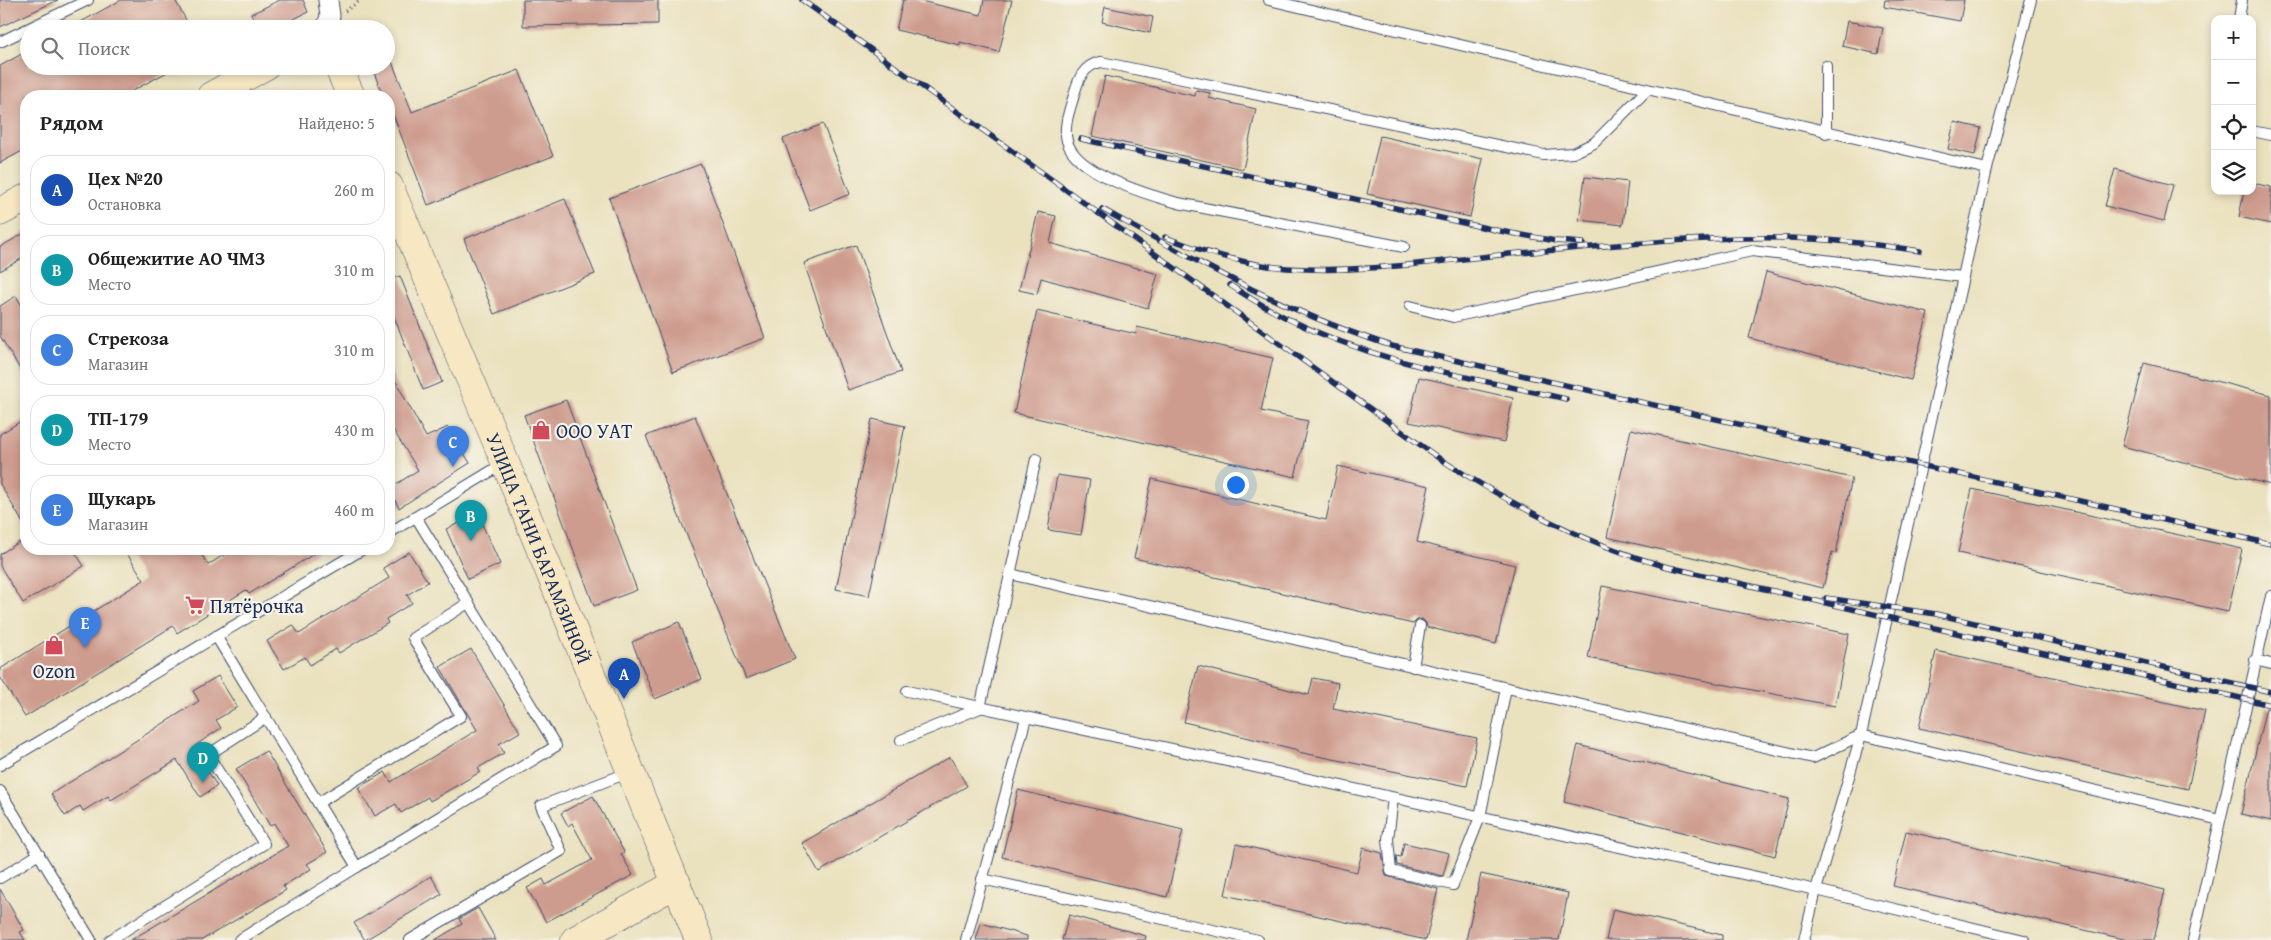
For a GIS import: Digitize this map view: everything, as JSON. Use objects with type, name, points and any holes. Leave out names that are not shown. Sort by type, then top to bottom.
[{"type":"street","points":[[328,0],[329,20]]},
{"type":"street","points":[[222,90],[249,75]]},
{"type":"street","points":[[342,75],[348,90]]},
{"type":"street","name":"УЛИЦА ТАНИ БАРАМЗИНОЙ","points":[[395,200],[505,462],[699,940]]},
{"type":"street","points":[[0,212],[20,201]]},
{"type":"street","points":[[575,940],[677,883]]},
{"type":"lane","points":[[46,20],[88,0]]},
{"type":"lane","points":[[1270,0],[1987,169]]},
{"type":"lane","points":[[1804,940],[1816,890],[1861,735],[1962,277],[1987,169],[2031,0]]},
{"type":"lane","points":[[2240,15],[2242,0]]},
{"type":"lane","points":[[0,42],[20,32]]},
{"type":"lane","points":[[1404,247],[1178,203],[1150,195],[1106,176],[1080,160],[1067,141],[1067,122],[1077,83],[1086,68],[1101,62],[1544,155],[1573,153],[1594,143],[1647,90]]},
{"type":"lane","points":[[1826,66],[1826,132]]},
{"type":"lane","points":[[2256,132],[2271,135]]},
{"type":"lane","points":[[1410,306],[1452,317],[1752,251],[1962,277]]},
{"type":"lane","points":[[980,708],[1036,458]]},
{"type":"lane","points":[[395,529],[505,462]]},
{"type":"lane","points":[[239,940],[556,746],[416,517]]},
{"type":"lane","points":[[0,765],[353,555]]},
{"type":"lane","points":[[1010,574],[1813,758],[1861,735],[2220,820]]},
{"type":"lane","points":[[2193,940],[2271,596]]},
{"type":"lane","points":[[318,803],[461,716],[413,638],[468,603]]},
{"type":"lane","points":[[1413,667],[1420,626]]},
{"type":"lane","points":[[216,636],[357,867]]},
{"type":"lane","points":[[2255,660],[2271,664]]},
{"type":"lane","points":[[1393,798],[1388,839],[1391,871],[1454,885],[1480,817],[1506,688]]},
{"type":"lane","points":[[907,691],[1816,890],[2024,940]]},
{"type":"lane","points":[[901,740],[980,708]]},
{"type":"lane","points":[[110,940],[264,844],[208,755],[266,717]]},
{"type":"lane","points":[[966,940],[1026,718]]},
{"type":"lane","points":[[410,940],[561,851],[542,806],[631,772]]},
{"type":"lane","points":[[0,791],[91,940]]},
{"type":"lane","points":[[0,878],[39,854]]},
{"type":"lane","points":[[982,879],[1258,940]]},
{"type":"building","points":[[0,0],[58,0],[0,27]]},
{"type":"building","points":[[121,0],[175,0],[186,20],[84,20]]},
{"type":"building","points":[[280,0],[303,0],[308,12],[292,20],[254,20],[251,14]]},
{"type":"building","points":[[523,0],[658,0],[658,24],[523,26]]},
{"type":"building","points":[[903,0],[916,0],[981,15],[984,0],[1012,0],[999,52],[960,42],[960,45],[896,30]]},
{"type":"building","points":[[1885,0],[1964,0],[1960,21],[1884,7]]},
{"type":"building","points":[[1105,7],[1153,17],[1150,33],[1102,22]]},
{"type":"building","points":[[1847,21],[1883,28],[1878,54],[1842,46]]},
{"type":"building","points":[[20,55],[20,75],[162,75],[134,90],[20,90],[20,152],[0,163],[0,66]]},
{"type":"building","points":[[395,70],[412,112],[519,70],[553,156],[428,205],[395,120],[395,90],[381,90],[375,75],[395,75]]},
{"type":"building","points":[[1105,76],[1195,96],[1196,90],[1210,93],[1209,98],[1256,109],[1243,169],[1092,136]]},
{"type":"building","points":[[1954,122],[1981,128],[1975,155],[1948,149]]},
{"type":"building","points":[[823,124],[850,194],[810,210],[783,139]]},
{"type":"building","points":[[1380,136],[1483,159],[1470,217],[1367,194]]},
{"type":"building","points":[[701,164],[765,338],[673,372],[609,198]]},
{"type":"building","points":[[2115,169],[2173,185],[2164,221],[2105,206]]},
{"type":"building","points":[[1585,177],[1628,182],[1623,225],[1579,220]]},
{"type":"building","points":[[2256,184],[2271,187],[2271,224],[2239,217],[2243,195],[2256,195]]},
{"type":"building","points":[[565,199],[595,274],[494,314],[464,239]]},
{"type":"building","points":[[1038,212],[1056,216],[1050,243],[1158,274],[1148,308],[1041,278],[1037,294],[1019,290]]},
{"type":"building","points":[[20,235],[20,259],[0,271],[0,247]]},
{"type":"building","points":[[856,245],[901,372],[848,390],[804,263]]},
{"type":"building","points":[[1766,272],[1928,313],[1911,380],[1749,338]]},
{"type":"building","points":[[400,276],[442,382],[423,390],[395,319],[395,278]]},
{"type":"building","points":[[16,296],[20,302],[20,369],[0,336],[0,306]]},
{"type":"building","points":[[1037,311],[1136,334],[1137,327],[1273,358],[1261,411],[1308,421],[1295,477],[1014,413]]},
{"type":"building","points":[[2144,363],[2271,395],[2271,485],[2122,446]]},
{"type":"building","points":[[1419,377],[1513,398],[1504,442],[1409,422]]},
{"type":"building","points":[[395,380],[426,437],[448,427],[470,463],[399,508],[395,500],[395,485],[418,470],[395,433]]},
{"type":"building","points":[[566,400],[637,590],[594,606],[524,415]]},
{"type":"building","points":[[695,416],[795,659],[746,679],[646,436]]},
{"type":"building","points":[[872,419],[905,426],[869,596],[836,589]]},
{"type":"building","points":[[20,422],[20,518],[0,484],[0,434]]},
{"type":"building","points":[[1631,429],[1852,478],[1836,553],[1832,552],[1823,588],[1607,537]]},
{"type":"building","points":[[1338,466],[1429,486],[1417,542],[1515,565],[1496,644],[1427,627],[1422,619],[1417,620],[1413,624],[1134,558],[1152,479],[1326,520]]},
{"type":"building","points":[[1057,475],[1090,480],[1081,535],[1048,530]]},
{"type":"building","points":[[1972,489],[2242,549],[2228,612],[1958,553]]},
{"type":"building","points":[[464,515],[471,518],[478,515],[500,564],[468,579],[446,529],[461,522]]},
{"type":"building","points":[[20,542],[20,555],[77,555],[84,566],[23,603],[0,566],[0,554]]},
{"type":"building","points":[[409,552],[428,582],[407,595],[412,603],[386,619],[388,623],[339,653],[336,649],[310,665],[305,657],[284,669],[267,641],[293,625],[299,634],[389,578],[383,568]]},
{"type":"building","points":[[128,555],[202,555],[208,565],[224,555],[312,555],[249,594],[246,590],[177,633],[173,626],[25,717],[0,677],[0,669],[144,580]]},
{"type":"building","points":[[1602,586],[1849,634],[1835,706],[1588,658]]},
{"type":"building","points":[[679,622],[702,679],[655,699],[632,642]]},
{"type":"building","points":[[471,649],[520,732],[499,744],[504,753],[478,768],[480,772],[463,782],[430,801],[428,797],[401,813],[396,804],[375,816],[358,788],[385,772],[391,782],[477,730],[440,667]]},
{"type":"building","points":[[1936,651],[2205,711],[2188,789],[1919,728]]},
{"type":"building","points":[[1198,666],[1309,695],[1313,678],[1338,683],[1333,709],[1477,738],[1467,786],[1298,752],[1298,750],[1184,722]]},
{"type":"building","points":[[218,676],[237,707],[216,720],[221,728],[196,745],[198,748],[195,750],[217,786],[200,797],[177,760],[111,800],[108,796],[83,811],[80,806],[65,816],[51,794],[199,701],[193,691]]},
{"type":"building","points":[[2266,708],[2271,709],[2271,821],[2241,814]]},
{"type":"building","points":[[1578,745],[1789,799],[1775,856],[1564,802]]},
{"type":"building","points":[[266,751],[327,852],[307,864],[311,869],[283,886],[286,890],[202,940],[131,940],[288,846],[274,823],[270,826],[236,769]]},
{"type":"building","points":[[950,757],[967,786],[819,872],[802,843]]},
{"type":"building","points":[[1018,790],[1183,830],[1167,897],[1002,857]]},
{"type":"building","points":[[593,796],[624,852],[621,854],[633,875],[546,922],[527,888],[543,879],[546,885],[592,860],[572,823],[568,826],[561,813]]},
{"type":"building","points":[[1906,831],[2165,890],[2154,940],[2128,940],[1893,886]]},
{"type":"building","points":[[1404,843],[1449,853],[1443,876],[1397,865],[1396,856],[1401,857]]},
{"type":"building","points":[[1236,844],[1357,872],[1363,848],[1382,853],[1386,876],[1438,889],[1426,940],[1225,895]]},
{"type":"building","points":[[1481,874],[1568,893],[1559,940],[1466,940]]},
{"type":"building","points":[[431,876],[442,894],[365,940],[354,923]]},
{"type":"building","points":[[0,889],[24,930],[20,932],[25,940],[0,940]]},
{"type":"building","points":[[478,908],[496,940],[435,940],[462,924],[459,919]]},
{"type":"building","points":[[1613,909],[1722,935],[1722,940],[1606,940]]},
{"type":"building","points":[[1069,915],[1146,936],[1145,940],[1062,940]]},
{"type":"building","points":[[981,923],[1027,936],[1027,940],[976,940]]},
{"type":"railway","points":[[802,0],[1440,459],[1548,521],[1605,546],[1664,566],[2271,705]]},
{"type":"railway","points":[[1081,139],[1500,231],[1556,241],[1583,243]]},
{"type":"railway","points":[[1102,209],[1244,285],[1316,318],[1392,346],[2271,544]]},
{"type":"railway","points":[[1165,237],[1210,253],[1240,261],[1287,268],[1316,269],[1375,268],[1520,253],[1653,242],[1720,239],[1820,239],[1920,251]]},
{"type":"railway","points":[[1230,285],[1269,309],[1310,329],[1350,345],[1434,370],[1566,399]]},
{"type":"railway","points":[[1826,598],[1936,614],[2271,692]]},
{"type":"place","name":"ООО УАТ","points":[[541,430]]},
{"type":"place","name":"Стрекоза","points":[[453,467]]},
{"type":"place","name":"Общежитие АО ЧМЗ","points":[[471,541]]},
{"type":"place","name":"Пятёрочка","points":[[195,605]]},
{"type":"place","name":"Ozon","points":[[54,645]]},
{"type":"place","name":"Щукарь","points":[[85,648]]},
{"type":"place","name":"Цех №20","points":[[624,699]]},
{"type":"place","name":"ТП-179","points":[[203,783]]}]
